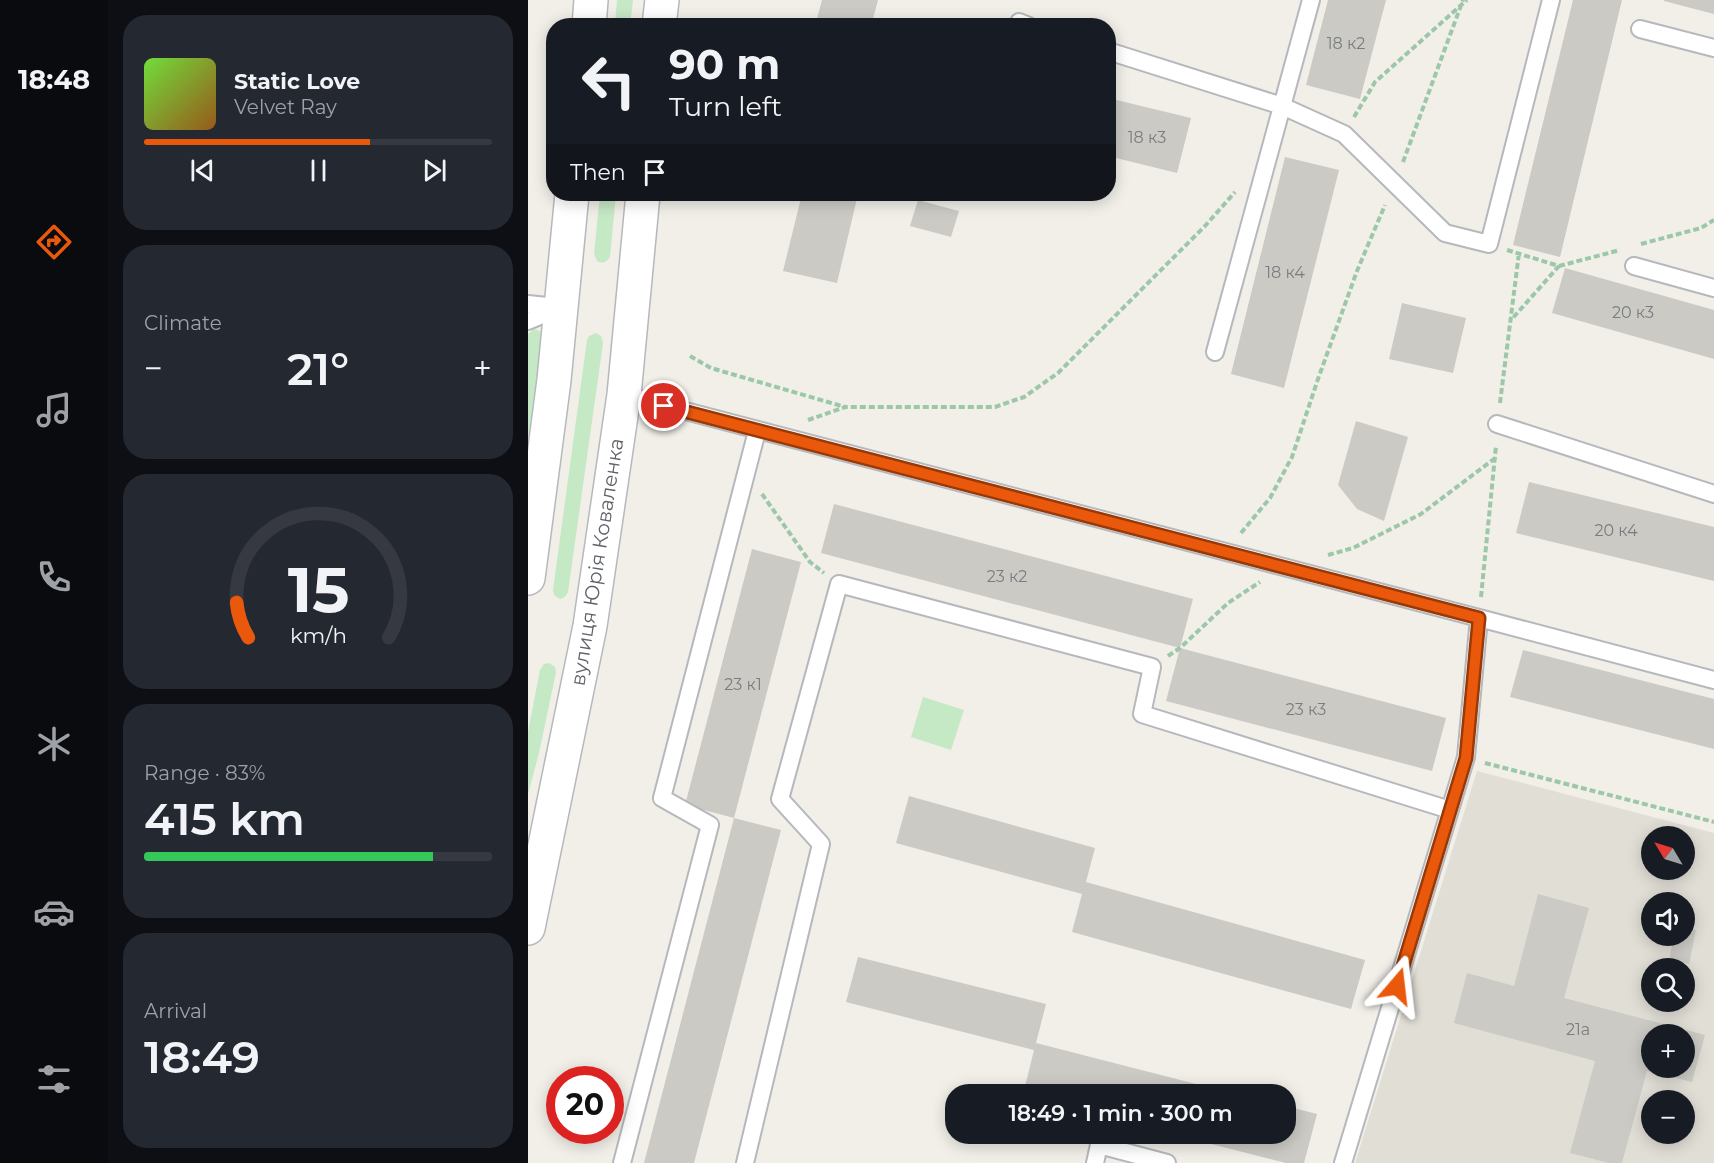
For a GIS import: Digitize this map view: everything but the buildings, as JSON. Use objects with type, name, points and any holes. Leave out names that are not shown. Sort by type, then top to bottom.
[{"type":"street","points":[[590,18],[591,0]]},
{"type":"street","points":[[660,18],[662,0]]},
{"type":"street","points":[[528,578],[554,380],[571,201]]},
{"type":"street","name":"вулиця Юрія Коваленка","points":[[528,928],[590,626],[624,395],[642,201]]},
{"type":"lane","points":[[1215,352],[1311,0]]},
{"type":"lane","points":[[1116,54],[1282,106],[1344,134],[1445,233],[1489,244],[1551,0]]},
{"type":"lane","points":[[1640,29],[1714,48]]},
{"type":"lane","points":[[1634,266],[1714,288]]},
{"type":"lane","points":[[528,304],[561,307]]},
{"type":"lane","points":[[528,321],[561,307]]},
{"type":"lane","points":[[624,395],[1714,680]]},
{"type":"lane","points":[[1497,424],[1714,494]]},
{"type":"lane","points":[[622,1163],[710,825],[662,798],[757,431]]},
{"type":"lane","points":[[745,1163],[821,844],[780,800],[838,585],[1152,667],[1142,714],[1450,810]]},
{"type":"lane","points":[[1343,1163],[1466,758],[1479,618]]},
{"type":"lane","points":[[1095,1163],[1099,1145],[1167,1163]]},
{"type":"path","points":[[1344,134],[1375,82],[1464,2]]},
{"type":"path","points":[[1225,552],[1270,498],[1292,457],[1357,271],[1395,183],[1464,2]]},
{"type":"path","points":[[690,356],[711,368],[845,407],[995,407],[1024,397],[1058,373],[1205,226],[1270,152]]},
{"type":"path","points":[[1489,244],[1559,266],[1510,320]]},
{"type":"path","points":[[806,420],[845,407]]},
{"type":"path","points":[[1152,667],[1180,648],[1228,603],[1283,568],[1353,548],[1421,514],[1494,459]]},
{"type":"path","points":[[746,473],[810,562],[838,585]]},
{"type":"path","points":[[1466,758],[1714,822]]},
{"type":"shaded area","points":[[1477,771],[1687,826],[1641,826],[1641,880],[1695,880],[1695,828],[1714,833],[1714,1163],[1355,1163]]},
{"type":"green space","points":[[617,0],[633,0],[631,18],[616,18]]},
{"type":"green space","points":[[599,201],[615,201],[610,257],[603,262],[597,261],[594,254]]},
{"type":"green space","points":[[534,329],[540,331],[542,339],[528,438],[528,334]]},
{"type":"green space","points":[[596,333],[601,336],[603,343],[568,592],[560,599],[554,595],[553,590],[587,340],[589,336]]},
{"type":"green space","points":[[549,663],[555,667],[556,672],[528,794],[528,732],[540,670],[544,664]]},
{"type":"green space","points":[[923,697],[964,710],[951,750],[911,737]]},
{"type":"route","points":[[664,406],[1479,618],[1466,758],[1397,986]]}]
